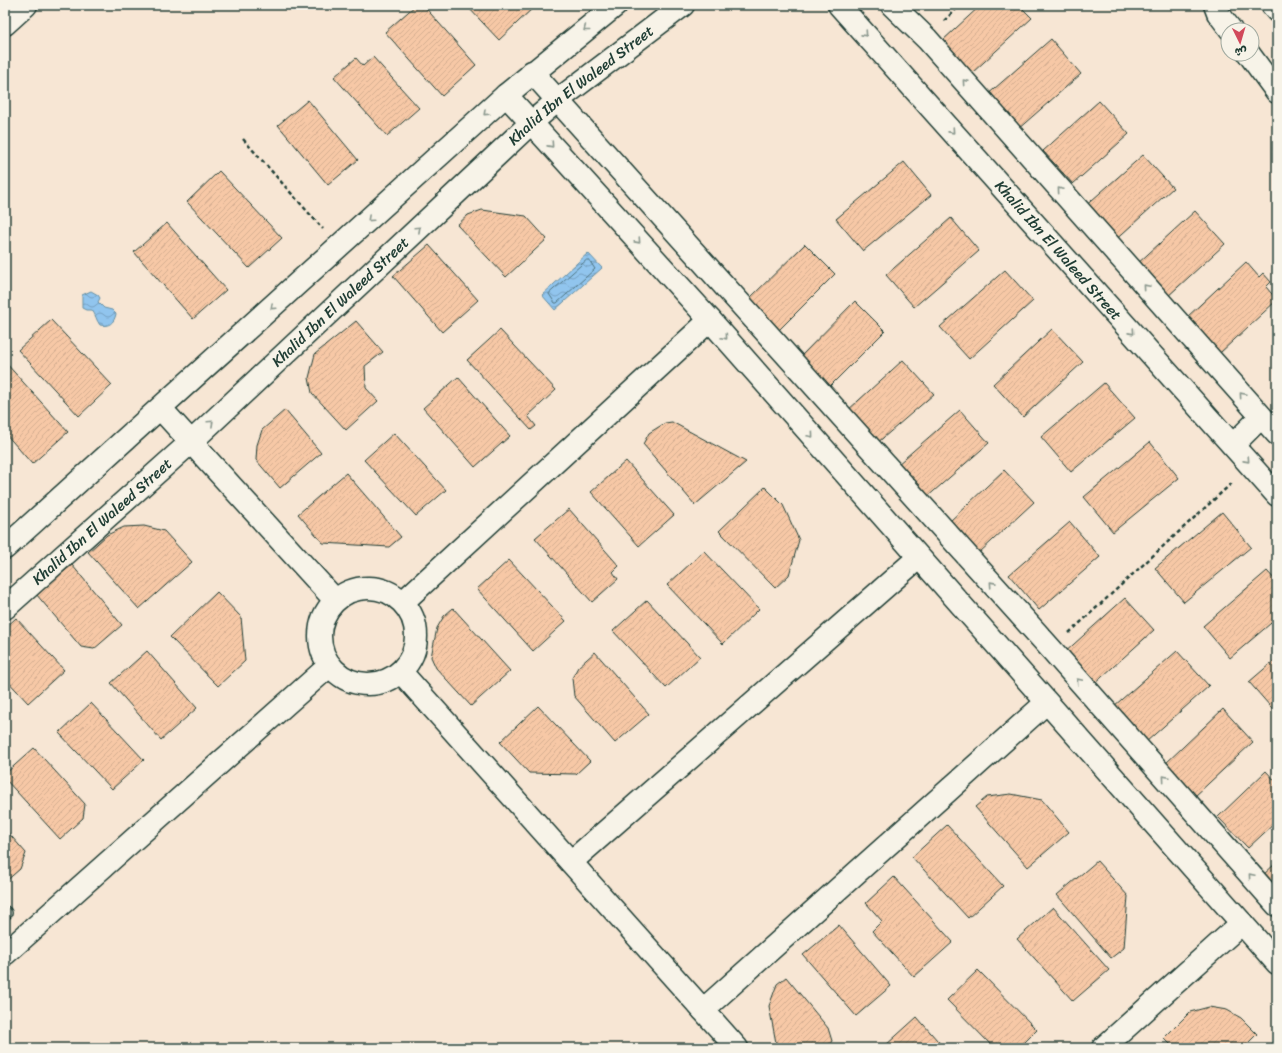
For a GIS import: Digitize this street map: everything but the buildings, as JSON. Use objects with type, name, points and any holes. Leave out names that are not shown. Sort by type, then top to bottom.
[{"type":"main road","points":[[5,24],[26,5]]},
{"type":"main road","points":[[5,548],[161,409],[506,95],[532,72],[616,5]]},
{"type":"main road","name":"Khalid Ibn El Waleed Street","points":[[5,608],[191,442],[531,123],[558,100],[683,5]]},
{"type":"main road","name":"Khalid Ibn El Waleed Street","points":[[839,5],[1277,495]]},
{"type":"main road","points":[[892,5],[927,39],[1277,434]]},
{"type":"main road","points":[[1216,5],[1218,13],[1225,22]]},
{"type":"main road","points":[[1272,5],[1277,11]]},
{"type":"main road","points":[[1255,62],[1277,92]]},
{"type":"main road","points":[[532,72],[1051,649],[1277,905]]},
{"type":"main road","points":[[506,95],[710,320],[1046,703],[1277,962]]},
{"type":"main road","points":[[403,602],[710,320]]},
{"type":"main road","points":[[161,409],[335,600]]},
{"type":"main road","points":[[1233,445],[1262,417]]},
{"type":"main road","points":[[571,862],[918,558]]},
{"type":"main road","points":[[362,588],[377,588],[392,594],[403,602],[412,615],[417,630],[414,653],[411,660],[401,672],[388,681],[372,685],[356,684],[341,677],[329,666],[322,653],[319,639],[320,624],[326,611],[335,600],[348,592],[362,588]]},
{"type":"main road","points":[[5,954],[329,666]]},
{"type":"main road","points":[[401,672],[737,1048]]},
{"type":"main road","points":[[703,1010],[1046,703]]},
{"type":"main road","points":[[1103,1048],[1242,923]]},
{"type":"path","points":[[243,139],[339,247]]},
{"type":"path","points":[[1051,649],[1251,466]]},
{"type":"water","points":[[588,253],[602,268],[555,310],[542,295]]},
{"type":"water","points":[[91,291],[98,295],[100,298],[98,302],[104,308],[112,310],[116,314],[111,324],[100,325],[92,310],[82,308],[82,295]]}]
